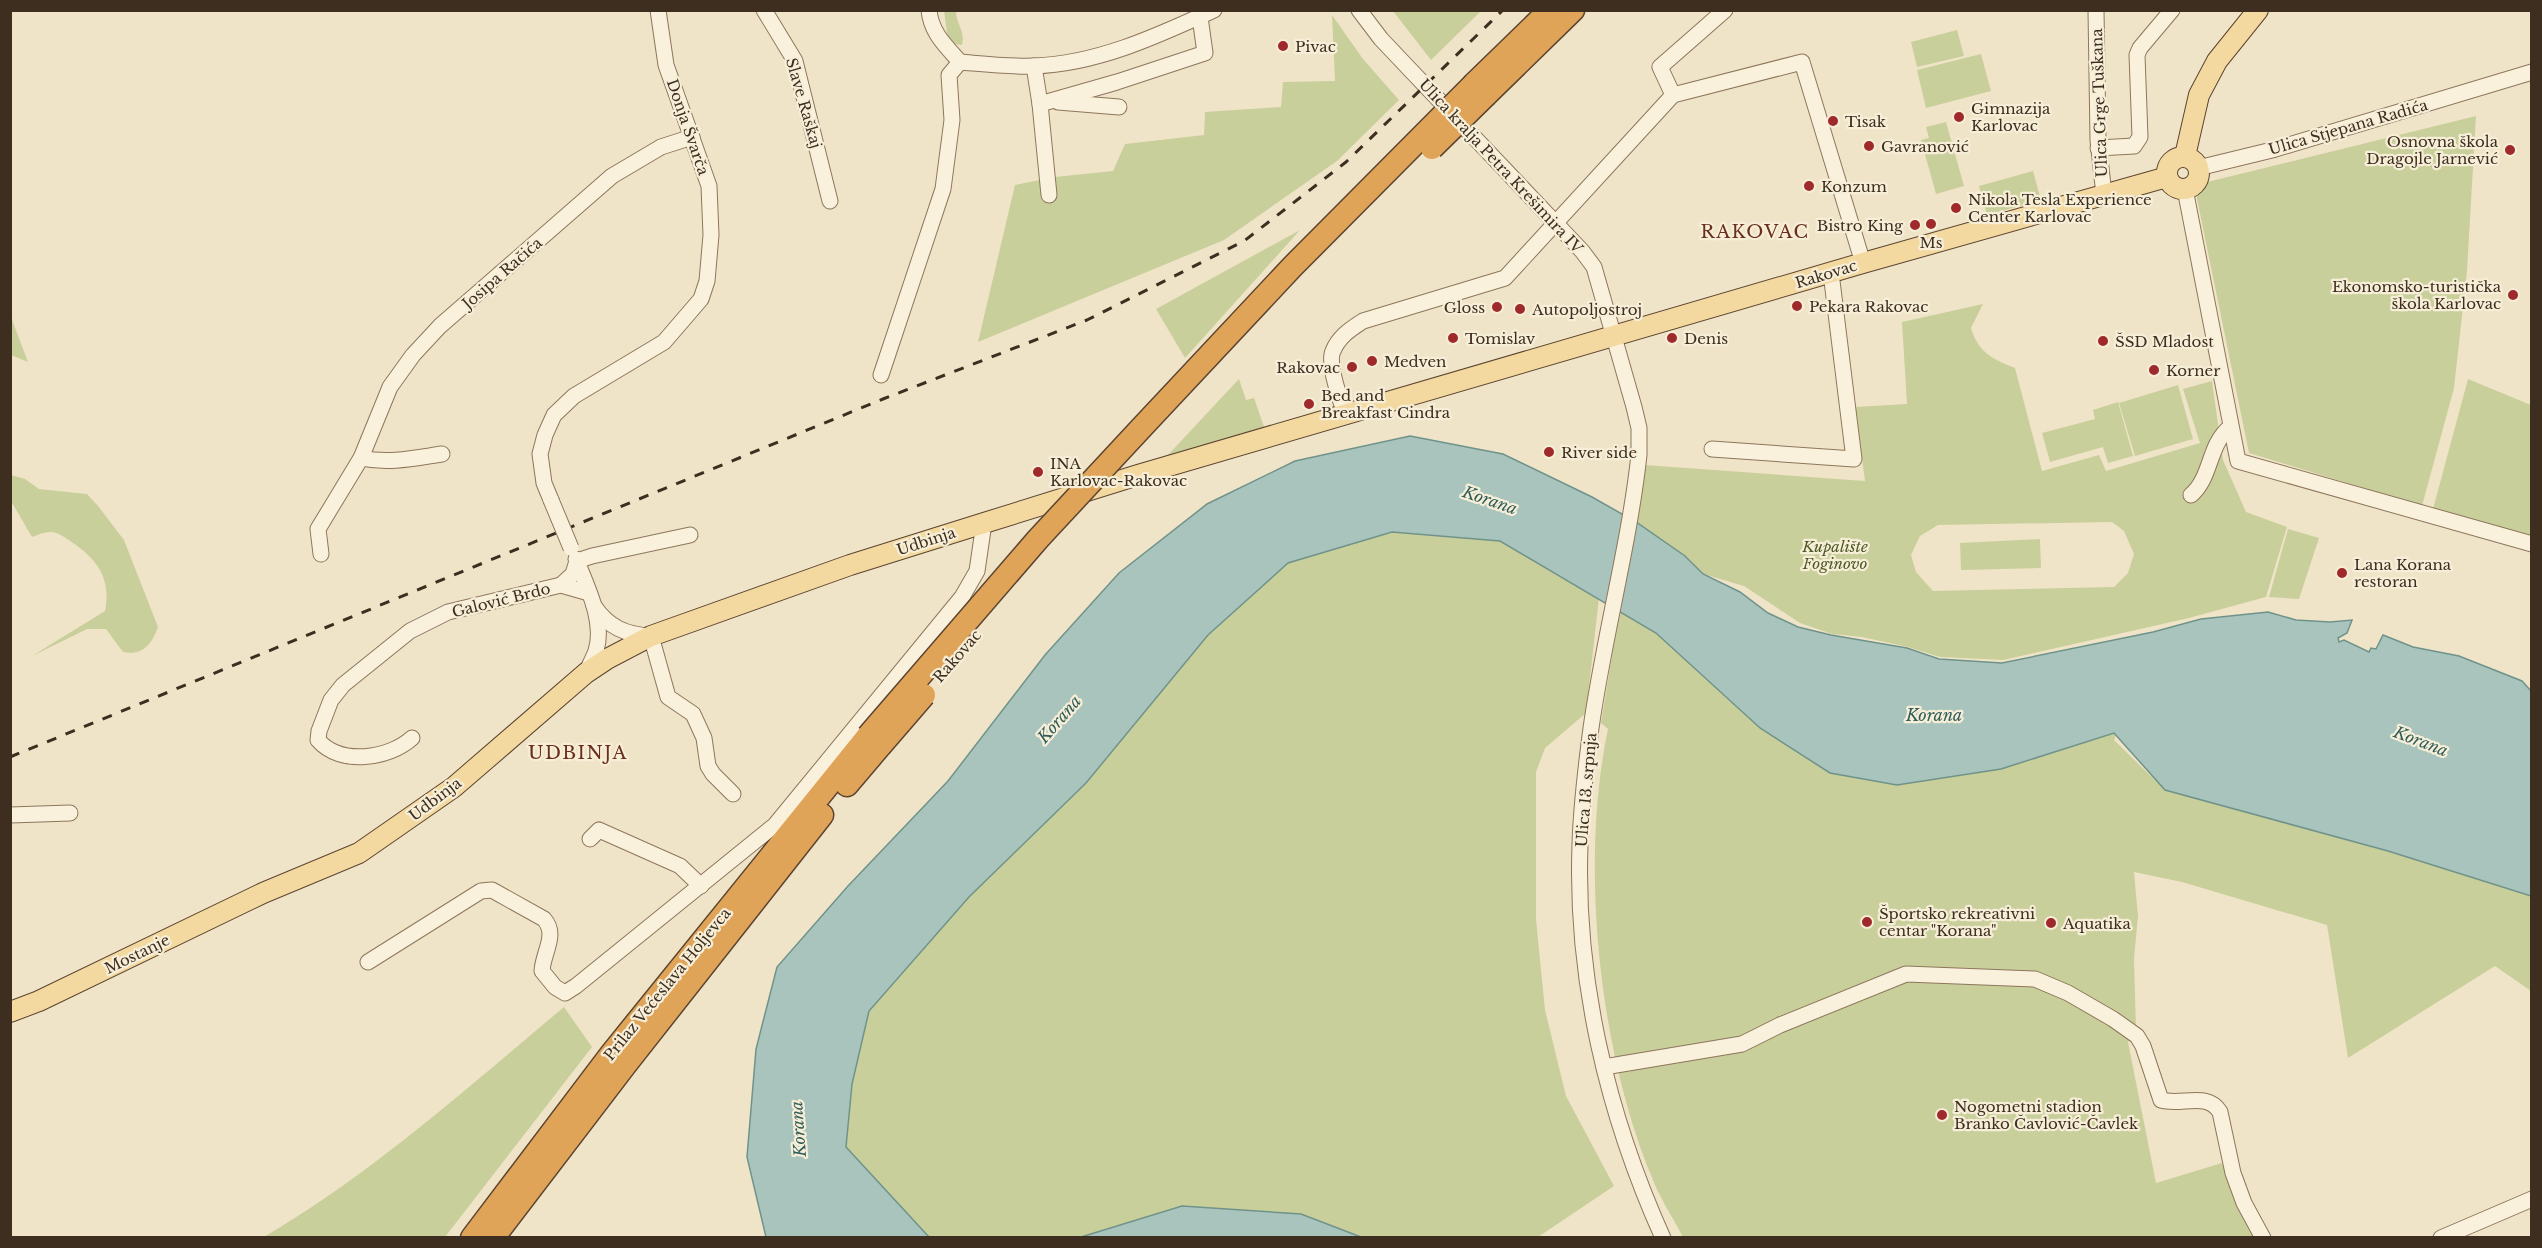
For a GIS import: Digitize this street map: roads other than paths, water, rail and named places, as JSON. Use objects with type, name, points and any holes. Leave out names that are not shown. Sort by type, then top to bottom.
[{"type":"highway","points":[[1480,89],[1550,10]]},
{"type":"highway","points":[[1480,89],[1573,10]]},
{"type":"highway","name":"Rakovac","points":[[874,741],[1151,435],[1480,89]]},
{"type":"highway","name":"Prilaz Većeslava Holjevca","points":[[472,1238],[636,1036],[835,799],[874,741]]},
{"type":"highway","name":"Prilaz Većeslava Holjevca","points":[[493,1238],[619,1058]]},
{"type":"main road","points":[[2192,162],[2179,156],[2170,162],[2167,177],[2174,186],[2185,189],[2197,181],[2192,162],[2199,95],[2217,60],[2259,10]]},
{"type":"main road","name":"Rakovac","points":[[984,523],[1138,475],[1863,263],[2167,177]]},
{"type":"main road","name":"Udbinja","points":[[263,893],[359,853],[427,807],[586,673],[651,636],[850,565],[984,523]]},
{"type":"main road","name":"Mostanje","points":[[10,1012],[39,1001],[263,893]]},
{"type":"street","name":"Donja Švarča","points":[[658,10],[666,65],[709,186],[711,235],[707,281]]},
{"type":"street","name":"Slave Raškaj","points":[[764,10],[795,61],[830,201]]},
{"type":"street","points":[[929,10],[930,21],[937,37],[960,62],[1034,66],[1083,60],[1114,51],[1206,13],[1205,52],[1120,81],[1045,102]]},
{"type":"street","name":"Ulica kralja Petra Krešimira IV","points":[[1359,10],[1381,39],[1594,267],[1615,337]]},
{"type":"street","points":[[1673,95],[1660,67],[1725,10]]},
{"type":"street","name":"Ulica Grge Tuškana","points":[[2096,10],[2098,148],[2104,195]]},
{"type":"street","points":[[2098,148],[2134,146],[2140,137],[2137,55],[2140,48],[2172,10]]},
{"type":"street","points":[[881,375],[943,189],[952,120],[949,75],[960,62]]},
{"type":"street","points":[[1346,416],[1331,352],[1344,334],[1363,321],[1505,278],[1650,123],[1673,95],[1802,63],[1863,263]]},
{"type":"street","points":[[1034,66],[1045,102],[1049,195]]},
{"type":"street","name":"Ulica Stjepana Radića","points":[[2192,162],[2272,150],[2532,72]]},
{"type":"street","points":[[1045,102],[1119,107]]},
{"type":"street","name":"Josipa Račića","points":[[321,554],[318,530],[361,458],[390,387],[413,355],[440,326],[612,176],[661,147],[692,137]]},
{"type":"street","points":[[2185,189],[2238,461],[2532,544]]},
{"type":"street","points":[[1712,448],[1854,459],[1830,273]]},
{"type":"street","name":"Udbinja","points":[[586,673],[596,651],[598,637],[591,600],[544,483],[540,454],[544,435],[554,415],[574,396],[664,342],[701,299],[707,281]]},
{"type":"street","name":"Ulica 13. srpnja","points":[[1615,337],[1639,428],[1637,472],[1594,712],[1580,845],[1581,895],[1591,1009],[1604,1067],[1628,1149],[1663,1238]]},
{"type":"street","points":[[2191,495],[2201,483],[2218,439],[2230,427]]},
{"type":"street","points":[[361,458],[377,462],[442,454]]},
{"type":"street","points":[[368,962],[481,891],[492,890],[544,919],[550,926],[552,933],[542,971],[555,987],[565,993],[775,825],[962,597],[977,571],[984,523]]},
{"type":"street","points":[[574,554],[690,535]]},
{"type":"street","name":"Galović Brdo","points":[[412,738],[400,749],[381,755],[350,756],[326,749],[318,740],[319,730],[331,700],[343,685],[410,631],[448,612],[464,607],[561,585],[573,574],[574,554]]},
{"type":"street","name":"Galović Brdo","points":[[561,585],[591,600]]},
{"type":"street","name":"Udbinja","points":[[591,600],[601,616],[618,629],[628,633],[651,636]]},
{"type":"street","points":[[651,636],[668,697],[693,714],[704,738],[708,766],[712,774],[733,794]]},
{"type":"street","points":[[10,815],[70,813]]},
{"type":"street","points":[[590,839],[599,830],[680,866],[701,886]]},
{"type":"street","points":[[1604,1067],[1742,1044],[1906,974],[2036,979],[2068,993],[2114,1019],[2137,1036],[2143,1046],[2162,1100],[2168,1102],[2208,1100],[2216,1105],[2220,1112],[2233,1173],[2244,1203],[2263,1238]]},
{"type":"street","points":[[2442,1238],[2532,1199]]},
{"type":"water","name":"Korana","points":[[1410,436],[1503,454],[1592,497],[1636,522],[1685,556],[1703,574],[1740,592],[1768,613],[1798,627],[1907,648],[1939,659],[2002,663],[2153,632],[2201,619],[2268,612],[2296,620],[2330,622],[2352,620],[2347,633],[2338,638],[2339,642],[2344,640],[2369,652],[2371,648],[2376,649],[2383,635],[2413,647],[2459,656],[2522,681],[2531,691],[2531,896],[2388,851],[2165,790],[2114,733],[2001,769],[1897,785],[1830,773],[1760,728],[1656,633],[1500,541],[1392,532],[1288,563],[1208,635],[1086,783],[969,897],[869,1011],[852,1084],[846,1147],[929,1237],[766,1237],[747,1157],[756,1049],[777,967],[848,886],[948,781],[1045,655],[1119,573],[1207,504],[1295,461]]},
{"type":"water","points":[[1182,1206],[1301,1214],[1361,1237],[1081,1237]]},
{"type":"railway","points":[[10,757],[883,399],[1087,320],[1244,241],[1346,162],[1503,10]]},
{"type":"place","name":"Pivac","points":[[1283,46]]},
{"type":"place","name":"Gimnazija Karlovac","points":[[1959,117]]},
{"type":"place","name":"Tisak","points":[[1833,121]]},
{"type":"place","name":"Gavranović","points":[[1869,146]]},
{"type":"place","name":"Osnovna škola Dragojle Jarnević","points":[[2510,150]]},
{"type":"place","name":"Konzum","points":[[1809,186]]},
{"type":"place","name":"Nikola Tesla Experience Center Karlovac","points":[[1956,208]]},
{"type":"place","name":"Ms","points":[[1931,224]]},
{"type":"place","name":"Bistro King","points":[[1915,225]]},
{"type":"place","name":"Ekonomsko-turistička škola Karlovac","points":[[2513,295]]},
{"type":"place","name":"Pekara Rakovac","points":[[1797,306]]},
{"type":"place","name":"Gloss","points":[[1497,307]]},
{"type":"place","name":"Autopoljostroj","points":[[1520,309]]},
{"type":"place","name":"Tomislav","points":[[1453,338]]},
{"type":"place","name":"Denis","points":[[1672,338]]},
{"type":"place","name":"ŠSD Mladost","points":[[2103,341]]},
{"type":"place","name":"Medven","points":[[1372,361]]},
{"type":"place","name":"Rakovac","points":[[1352,367]]},
{"type":"place","name":"Korner","points":[[2154,370]]},
{"type":"place","name":"Bed and Breakfast Cindra","points":[[1309,404]]},
{"type":"place","name":"River side","points":[[1549,452]]},
{"type":"place","name":"INA Karlovac-Rakovac","points":[[1038,472]]},
{"type":"place","name":"Lana Korana restoran","points":[[2342,573]]},
{"type":"place","name":"Športsko rekreativni centar \"Korana\"","points":[[1867,922]]},
{"type":"place","name":"Aquatika","points":[[2051,923]]},
{"type":"place","name":"Nogometni stadion Branko Čavlović-Čavlek","points":[[1942,1115]]},
{"type":"district","name":"RAKOVAC","points":[[1755,232]]},
{"type":"district","name":"UDBINJA","points":[[578,753]]},
{"type":"park label","name":"Kupalište Foginovo","points":[[1835,554]]}]
